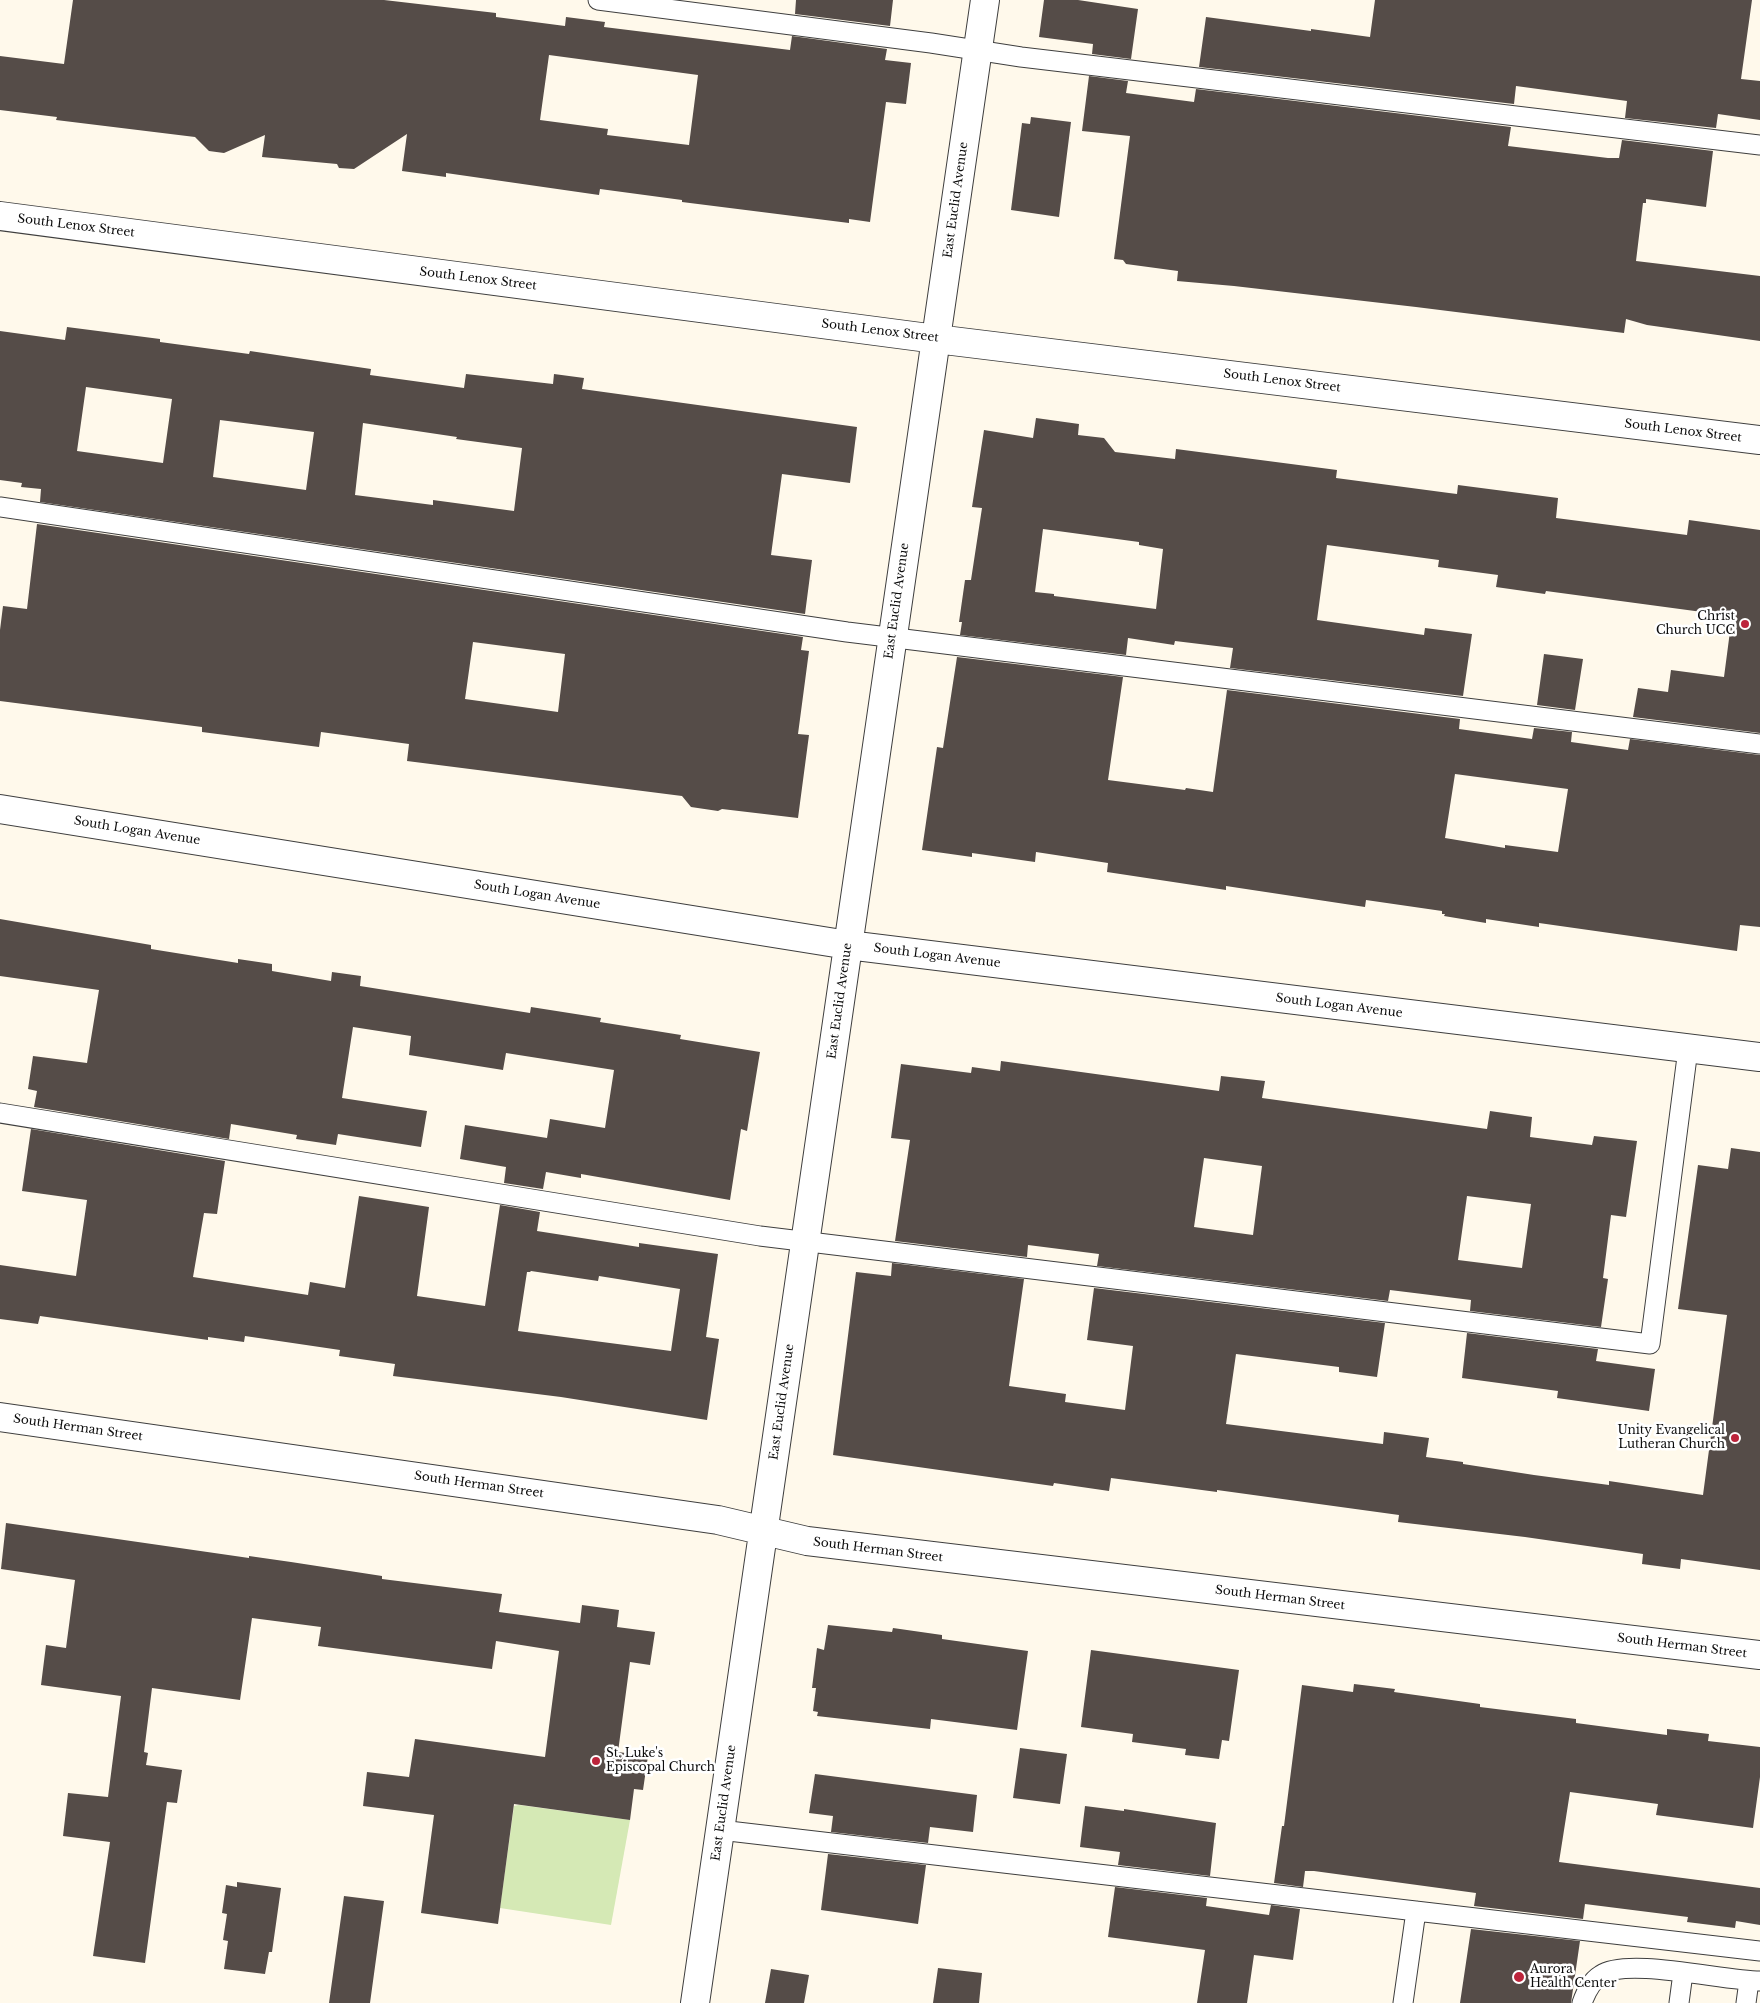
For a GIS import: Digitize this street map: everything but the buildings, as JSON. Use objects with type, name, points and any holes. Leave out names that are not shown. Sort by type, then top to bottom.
[{"type":"street","name":"East Euclid Avenue","points":[[695,2003],[985,0]]},
{"type":"street","name":"South Lenox Street","points":[[0,216],[936,339],[1760,440]]},
{"type":"street","name":"South Logan Avenue","points":[[0,809],[848,945],[1760,1058]]},
{"type":"street","name":"South Herman Street","points":[[0,1417],[718,1520],[816,1543],[1760,1655]]},
{"type":"lane","points":[[598,0],[1030,58],[1760,145]]},
{"type":"lane","points":[[0,507],[837,631],[1760,744]]},
{"type":"lane","points":[[0,1113],[805,1242],[1650,1344],[1688,1049]]},
{"type":"lane","points":[[720,1830],[1760,1951]]},
{"type":"lane","points":[[1403,2003],[1416,1911]]},
{"type":"lane","points":[[1582,2003],[1587,1989],[1601,1974],[1626,1967],[1754,1981],[1746,2003]]},
{"type":"lane","points":[[1679,2003],[1683,1973]]},
{"type":"green space","points":[[519,1805],[630,1820],[611,1925],[500,1908],[514,1806]]},
{"type":"place","name":"Christ Church UCC","points":[[1745,624]]},
{"type":"place","name":"Unity Evangelical Lutheran Church","points":[[1735,1438]]},
{"type":"place","name":"St. Luke's Episcopal Church","points":[[596,1761]]},
{"type":"place","name":"Aurora Health Center","points":[[1519,1977]]}]
